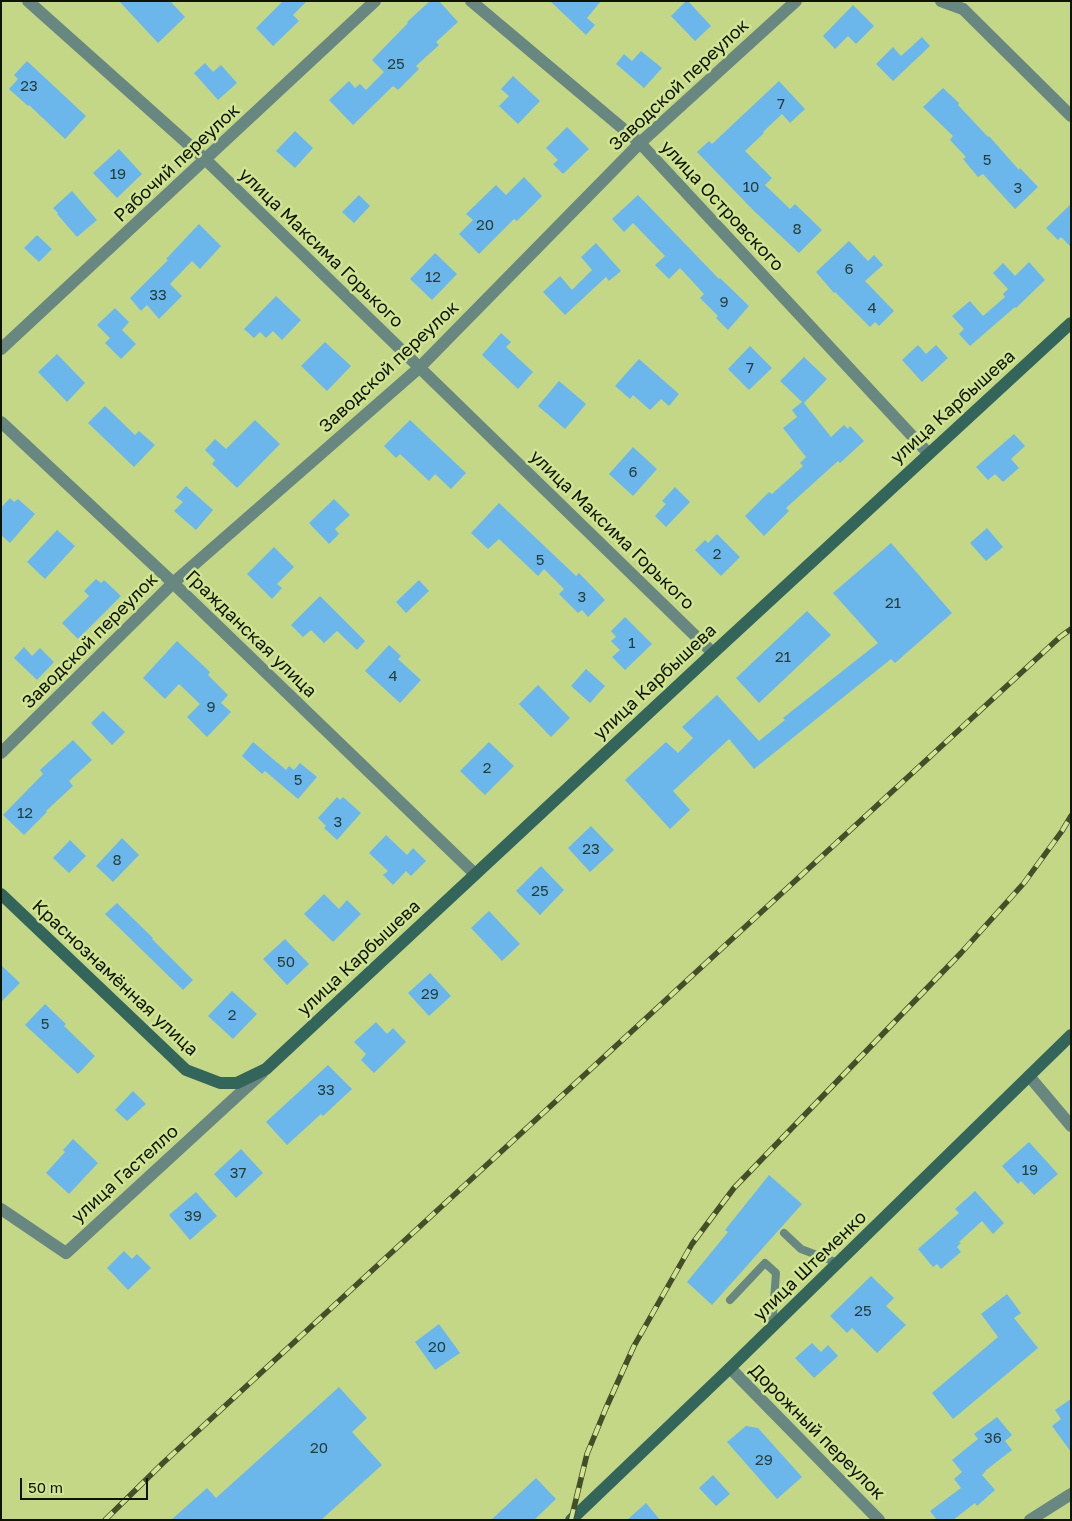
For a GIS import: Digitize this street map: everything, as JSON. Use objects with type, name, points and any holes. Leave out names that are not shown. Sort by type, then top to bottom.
[{"type":"main road","name":"улица Карбышева","points":[[266,1070],[928,453],[1071,323]]},
{"type":"main road","name":"Краснознамённая улица","points":[[1,894],[186,1070],[220,1082],[237,1083],[266,1070]]},
{"type":"main road","name":"улица Штеменко","points":[[571,1520],[730,1368],[1071,1035]]},
{"type":"street","name":"улица Максима Горького","points":[[28,1],[206,160],[713,653]]},
{"type":"street","name":"Рабочий переулок","points":[[1,349],[375,1]]},
{"type":"street","name":"улица Островского","points":[[471,1],[640,144],[928,453]]},
{"type":"street","name":"Заводской переулок","points":[[1,753],[173,583],[419,368],[640,144],[796,1]]},
{"type":"street","points":[[941,1],[961,5],[1071,116]]},
{"type":"street","name":"Гражданская улица","points":[[1,422],[173,583],[475,874]]},
{"type":"street","name":"улица Гастелло","points":[[1,1209],[66,1253],[266,1070]]},
{"type":"street","points":[[1029,1076],[1071,1126]]},
{"type":"street","name":"Дорожный переулок","points":[[730,1368],[879,1520]]},
{"type":"street","points":[[1030,1520],[1071,1494]]},
{"type":"lane","points":[[784,1233],[801,1249],[838,1263]]},
{"type":"lane","points":[[730,1300],[765,1263],[776,1273],[772,1327]]},
{"type":"building","points":[[119,1],[170,1],[185,17],[158,43]]},
{"type":"building","points":[[283,1],[307,1],[293,15],[299,21],[273,46],[256,28]]},
{"type":"building","points":[[430,1],[439,1],[458,22],[436,42],[439,45],[416,66],[419,69],[398,90],[393,86],[353,125],[329,100],[349,81],[355,88],[360,84],[366,90],[384,72],[372,60],[407,22]]},
{"type":"building","points":[[550,1],[601,1],[587,18],[595,25],[586,35]]},
{"type":"building","points":[[686,1],[711,26],[695,41],[671,16]]},
{"type":"building","points":[[853,5],[874,26],[856,44],[848,36],[835,49],[823,36]]},
{"type":"building","points":[[922,37],[930,46],[893,81],[876,64],[893,47],[901,56]]},
{"type":"building","points":[[641,51],[662,68],[644,88],[616,64],[624,54],[632,61]]},
{"type":"building","points":[[27,61],[86,116],[65,139],[9,89],[18,79],[14,75]]},
{"type":"building","points":[[205,63],[213,72],[221,65],[237,83],[218,100],[194,73]]},
{"type":"building","points":[[513,76],[540,101],[518,124],[499,106],[509,96],[501,89]]},
{"type":"building","points":[[779,81],[805,109],[790,123],[782,114],[745,151],[772,178],[765,185],[790,209],[795,204],[822,230],[799,253],[754,211],[697,152],[709,141],[712,144]]},
{"type":"building","points":[[943,88],[959,103],[958,105],[1019,170],[1020,168],[1038,187],[1015,209],[983,174],[978,177],[963,159],[966,157],[950,140],[953,136],[923,107]]},
{"type":"building","points":[[567,127],[589,149],[563,174],[553,164],[558,160],[546,148]]},
{"type":"building","points":[[295,131],[313,148],[295,168],[276,151]]},
{"type":"building","points":[[119,149],[142,174],[117,198],[93,173]]},
{"type":"building","points":[[524,177],[542,196],[517,221],[514,219],[479,254],[459,234],[473,220],[466,214],[496,185],[506,195]]},
{"type":"building","points":[[72,191],[97,220],[77,237],[53,208]]},
{"type":"building","points":[[359,195],[370,206],[354,223],[342,212]]},
{"type":"building","points":[[638,195],[719,279],[749,306],[728,330],[716,318],[718,316],[700,298],[704,294],[680,268],[669,279],[655,265],[665,256],[633,223],[624,232],[612,219]]},
{"type":"building","points":[[1071,204],[1071,247],[1061,237],[1058,240],[1046,228]]},
{"type":"building","points":[[199,224],[221,246],[200,269],[192,261],[170,284],[182,296],[159,319],[147,305],[141,311],[130,298],[168,260],[166,259]]},
{"type":"building","points":[[37,235],[52,249],[39,262],[24,248]]},
{"type":"building","points":[[849,241],[868,261],[874,255],[883,265],[865,281],[894,311],[879,326],[875,322],[870,327],[834,293],[816,272]]},
{"type":"building","points":[[596,243],[621,271],[609,281],[606,277],[565,315],[543,292],[560,276],[572,290],[592,270],[581,257]]},
{"type":"building","points":[[435,253],[457,274],[432,300],[410,279]]},
{"type":"building","points":[[1029,262],[1045,280],[1016,308],[970,346],[959,334],[964,329],[952,316],[970,301],[983,316],[1005,297],[1003,294],[1008,289],[993,273],[1003,263],[1015,276]]},
{"type":"building","points":[[276,296],[301,320],[282,340],[273,331],[266,338],[260,332],[254,338],[244,329]]},
{"type":"building","points":[[115,308],[129,322],[122,330],[136,344],[121,359],[105,343],[110,338],[97,325]]},
{"type":"building","points":[[501,333],[511,342],[506,347],[533,372],[518,389],[482,355]]},
{"type":"building","points":[[325,342],[351,366],[327,391],[301,366]]},
{"type":"building","points":[[918,345],[926,354],[936,345],[948,358],[922,382],[902,360]]},
{"type":"building","points":[[750,346],[772,368],[749,390],[728,369]]},
{"type":"building","points":[[57,354],[85,383],[67,402],[38,372]]},
{"type":"building","points":[[804,357],[827,379],[804,403],[831,437],[844,425],[848,429],[850,426],[864,441],[840,463],[838,461],[786,508],[789,511],[764,536],[745,516],[769,492],[772,494],[803,466],[800,463],[806,457],[783,428],[797,417],[792,410],[802,402],[780,381]]},
{"type":"building","points":[[639,359],[679,394],[669,406],[661,399],[650,410],[633,395],[630,399],[615,386]]},
{"type":"building","points":[[559,381],[586,404],[565,429],[538,406]]},
{"type":"building","points":[[105,406],[135,435],[139,431],[155,445],[134,467],[88,423]]},
{"type":"building","points":[[255,420],[280,444],[237,488],[212,464],[215,460],[205,450],[215,439],[226,449]]},
{"type":"building","points":[[410,420],[466,473],[451,489],[435,474],[429,481],[400,454],[396,458],[384,446]]},
{"type":"building","points":[[1014,434],[1025,446],[1011,459],[1019,468],[1003,482],[995,474],[988,480],[976,467]]},
{"type":"building","points":[[633,447],[657,469],[633,496],[609,474]]},
{"type":"building","points":[[186,486],[213,510],[196,530],[174,511],[183,502],[176,497]]},
{"type":"building","points":[[675,487],[690,502],[666,527],[655,516],[666,504],[662,501]]},
{"type":"building","points":[[10,498],[14,502],[18,499],[35,514],[10,543],[1,535],[1,508]]},
{"type":"building","points":[[334,499],[350,515],[335,529],[339,534],[329,544],[309,523]]},
{"type":"building","points":[[499,503],[576,576],[579,573],[605,600],[588,617],[582,610],[578,613],[559,594],[564,589],[544,569],[538,576],[499,539],[488,549],[471,533]]},
{"type":"building","points":[[987,528],[1003,547],[986,561],[970,543]]},
{"type":"building","points":[[57,530],[75,546],[45,579],[27,562]]},
{"type":"building","points":[[717,534],[740,557],[721,576],[695,550],[705,540],[708,543]]},
{"type":"building","points":[[891,543],[952,613],[895,663],[891,659],[754,769],[729,739],[673,791],[690,810],[670,829],[625,780],[666,742],[678,753],[693,738],[682,727],[717,695],[759,741],[785,720],[783,718],[878,643],[833,593]]},
{"type":"building","points":[[274,547],[294,567],[277,584],[282,588],[272,599],[247,574]]},
{"type":"building","points":[[96,579],[101,583],[104,580],[121,596],[78,639],[62,623],[89,596],[84,591]]},
{"type":"building","points":[[419,580],[429,591],[406,613],[396,602]]},
{"type":"building","points":[[320,596],[365,641],[357,650],[337,631],[324,643],[311,630],[303,637],[291,625]]},
{"type":"building","points":[[807,611],[831,635],[759,703],[736,678]]},
{"type":"building","points":[[625,617],[652,644],[625,670],[612,657],[620,650],[611,641],[616,637],[611,631]]},
{"type":"building","points":[[177,641],[210,672],[208,675],[228,695],[221,703],[231,712],[207,737],[187,717],[200,704],[179,684],[165,699],[143,678]]},
{"type":"building","points":[[389,645],[401,656],[398,659],[421,680],[400,703],[365,671]]},
{"type":"building","points":[[24,647],[32,656],[40,648],[54,662],[37,680],[14,658]]},
{"type":"building","points":[[586,669],[605,686],[590,703],[571,686]]},
{"type":"building","points":[[538,685],[570,718],[551,737],[519,704]]},
{"type":"building","points":[[103,711],[125,732],[112,745],[91,723]]},
{"type":"building","points":[[73,740],[92,760],[69,781],[73,786],[24,835],[3,815],[43,774],[40,770]]},
{"type":"building","points":[[253,742],[286,770],[289,766],[294,770],[300,763],[317,777],[298,799],[265,771],[262,774],[242,756]]},
{"type":"building","points":[[489,742],[514,766],[485,795],[460,771]]},
{"type":"building","points":[[337,797],[340,800],[343,797],[361,813],[337,840],[324,828],[326,826],[318,818]]},
{"type":"building","points":[[591,826],[614,850],[590,872],[568,848]]},
{"type":"building","points":[[386,835],[407,855],[413,848],[426,861],[411,876],[406,871],[393,885],[383,875],[388,871],[369,853]]},
{"type":"building","points":[[122,838],[139,855],[113,882],[96,866]]},
{"type":"building","points":[[70,840],[86,856],[69,873],[53,858]]},
{"type":"building","points":[[541,866],[564,890],[540,915],[516,891]]},
{"type":"building","points":[[324,894],[339,909],[347,900],[361,914],[333,942],[304,914]]},
{"type":"building","points":[[117,903],[193,980],[183,990],[105,914]]},
{"type":"building","points":[[489,911],[520,944],[502,961],[471,928]]},
{"type":"building","points":[[285,939],[309,964],[287,985],[263,959]]},
{"type":"building","points":[[1,965],[20,983],[1,1002]]},
{"type":"building","points":[[430,973],[451,996],[429,1016],[408,993]]},
{"type":"building","points":[[232,991],[257,1014],[233,1039],[208,1016]]},
{"type":"building","points":[[45,1004],[66,1024],[64,1026],[95,1056],[78,1074],[25,1025]]},
{"type":"building","points":[[376,1022],[387,1034],[393,1028],[406,1042],[374,1073],[361,1060],[366,1054],[354,1042]]},
{"type":"building","points":[[328,1065],[352,1089],[323,1116],[321,1114],[287,1145],[266,1122]]},
{"type":"building","points":[[133,1091],[146,1104],[127,1121],[115,1110]]},
{"type":"building","points":[[73,1139],[98,1163],[69,1194],[46,1173],[65,1152],[63,1150]]},
{"type":"building","points":[[1029,1142],[1058,1174],[1034,1195],[1021,1181],[1018,1184],[1002,1166]]},
{"type":"building","points":[[241,1149],[263,1173],[236,1198],[214,1174]]},
{"type":"building","points":[[769,1175],[802,1204],[712,1305],[687,1282],[728,1232],[725,1230]]},
{"type":"building","points":[[975,1191],[1004,1223],[993,1234],[982,1221],[959,1242],[961,1243],[957,1247],[961,1252],[941,1269],[937,1264],[933,1267],[918,1249],[959,1213],[955,1209]]},
{"type":"building","points":[[196,1192],[217,1216],[190,1240],[169,1215]]},
{"type":"building","points":[[124,1251],[132,1259],[137,1254],[151,1268],[128,1290],[107,1268]]},
{"type":"building","points":[[871,1276],[894,1298],[886,1306],[906,1325],[877,1353],[852,1328],[847,1333],[830,1316]]},
{"type":"building","points":[[1007,1294],[1021,1313],[1014,1318],[1038,1348],[953,1419],[932,1393],[998,1337],[981,1314]]},
{"type":"building","points":[[439,1324],[460,1353],[435,1370],[415,1342]]},
{"type":"building","points":[[812,1343],[821,1352],[828,1345],[838,1356],[814,1378],[795,1358]]},
{"type":"building","points":[[339,1387],[367,1418],[352,1432],[382,1465],[321,1520],[171,1520],[207,1488],[216,1498]]},
{"type":"building","points":[[1071,1399],[1071,1452],[1052,1426],[1061,1419],[1055,1410]]},
{"type":"building","points":[[997,1417],[1012,1435],[1005,1441],[1012,1450],[982,1475],[995,1490],[977,1506],[975,1503],[953,1520],[937,1520],[930,1511],[961,1488],[954,1479],[962,1472],[952,1460],[978,1439],[974,1434]]},
{"type":"building","points":[[746,1426],[758,1428],[802,1477],[777,1499],[727,1442]]},
{"type":"building","points":[[713,1475],[730,1494],[716,1506],[699,1488]]},
{"type":"building","points":[[536,1478],[556,1499],[534,1520],[491,1520]]},
{"type":"building","points":[[646,1503],[660,1520],[627,1520]]},
{"type":"railway","points":[[105,1520],[163,1463],[1060,637],[1071,629]]},
{"type":"railway","points":[[571,1520],[587,1454],[606,1408],[634,1346],[692,1244],[734,1188],[961,953],[1024,883],[1071,816]]}]
